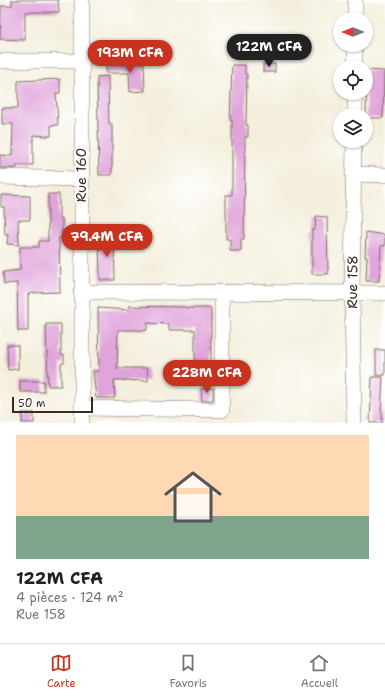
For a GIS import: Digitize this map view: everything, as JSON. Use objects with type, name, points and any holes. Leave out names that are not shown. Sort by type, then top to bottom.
[{"type":"street","name":"Rue 160","points":[[82,0],[82,416]]},
{"type":"street","points":[[355,0],[355,12]]},
{"type":"street","points":[[0,61],[82,61]]},
{"type":"street","name":"Rue 158","points":[[354,148],[352,292],[354,423]]},
{"type":"street","points":[[354,174],[385,175]]},
{"type":"street","points":[[0,177],[81,179]]},
{"type":"street","points":[[81,292],[385,293]]},
{"type":"street","points":[[82,416],[222,410],[222,292]]},
{"type":"building","points":[[12,0],[58,0],[59,12],[25,12],[25,40],[0,39],[1,6],[12,6]]},
{"type":"building","points":[[106,62],[120,62],[120,65],[144,63],[145,91],[130,92],[129,73],[106,73]]},
{"type":"building","points":[[263,64],[275,64],[275,72],[263,72]]},
{"type":"building","points":[[232,65],[245,65],[245,74],[247,74],[246,125],[248,125],[248,137],[245,137],[244,239],[241,239],[241,251],[230,251],[230,239],[226,239],[226,195],[232,195],[232,120],[230,120]]},
{"type":"building","points":[[373,70],[384,71],[383,118],[373,118],[373,108],[366,108],[366,100],[373,100]]},
{"type":"building","points":[[108,76],[109,124],[112,124],[112,175],[99,175],[97,77]]},
{"type":"building","points":[[60,79],[60,93],[56,93],[58,125],[51,125],[51,136],[33,135],[33,165],[17,165],[17,168],[0,168],[0,155],[12,156],[13,124],[2,124],[2,108],[18,108],[18,81]]},
{"type":"building","points":[[48,194],[59,194],[59,219],[62,219],[62,238],[59,238],[60,292],[28,294],[28,331],[18,331],[17,283],[4,284],[3,272],[20,270],[20,247],[39,247],[39,241],[48,241]]},
{"type":"building","points":[[1,195],[30,196],[30,220],[18,220],[19,245],[7,244],[8,235],[5,235],[4,207],[1,207]]},
{"type":"building","points":[[316,216],[327,217],[328,274],[312,274],[312,230],[315,230]]},
{"type":"building","points":[[366,232],[385,235],[385,246],[381,246],[379,281],[366,281]]},
{"type":"building","points":[[99,235],[114,235],[115,280],[100,280]]},
{"type":"building","points":[[129,306],[211,308],[211,363],[195,363],[195,330],[169,330],[169,324],[147,323],[147,330],[118,330],[117,368],[147,368],[148,381],[114,380],[115,398],[96,398],[93,371],[99,371],[98,308],[129,310]]},
{"type":"building","points":[[46,324],[61,324],[61,355],[64,355],[64,363],[61,364],[61,386],[48,386]]},
{"type":"building","points":[[7,345],[18,345],[18,369],[8,370]]},
{"type":"building","points":[[376,350],[385,350],[385,375],[376,375]]},
{"type":"building","points":[[372,377],[383,377],[381,412],[382,423],[370,423]]},
{"type":"building","points":[[20,381],[44,381],[44,392],[20,392]]},
{"type":"building","points":[[213,388],[213,400],[202,401],[201,389]]},
{"type":"building","points":[[22,413],[34,413],[34,423],[22,423]]}]
